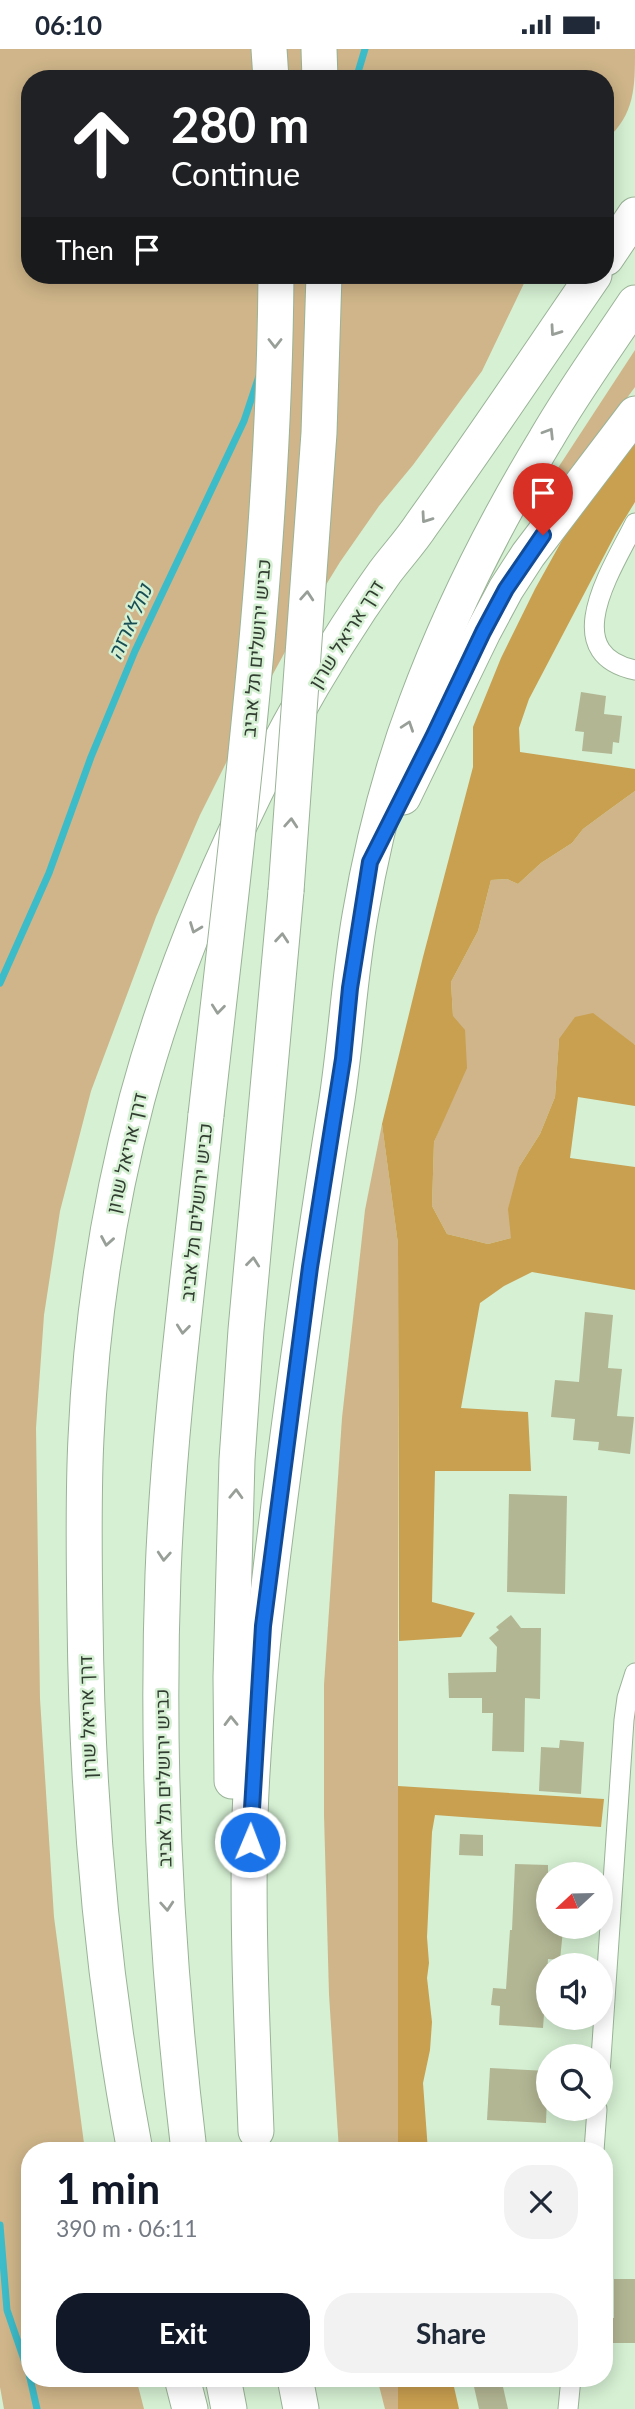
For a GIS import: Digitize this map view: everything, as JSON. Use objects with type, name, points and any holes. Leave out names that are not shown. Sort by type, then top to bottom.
[{"type":"highway","points":[[269,49],[270,70]]},
{"type":"highway","points":[[319,49],[320,70]]},
{"type":"highway","points":[[614,246],[635,215]]},
{"type":"highway","name":"כביש ירושלים תל אביב","points":[[188,2142],[178,2057],[165,1881],[160,1717],[163,1572],[171,1445],[259,629],[270,476],[276,284]]},
{"type":"highway","points":[[258,2141],[247,2048],[235,1892],[231,1677],[240,1421],[286,891],[318,433],[324,284]]},
{"type":"highway","name":"דרך אריאל שרון","points":[[133,2142],[110,2006],[97,1895],[88,1775],[84,1579],[85,1462],[91,1365],[106,1249],[131,1122],[158,1032],[205,903],[244,817],[292,722],[355,616],[420,528],[588,284]]},
{"type":"highway","points":[[258,2141],[250,1982],[250,1814],[263,1626],[310,1267],[343,1059],[350,988],[370,862],[388,792],[415,706],[469,580],[548,435],[635,303]]},
{"type":"highway","points":[[370,862],[506,589],[528,555],[635,414]]},
{"type":"highway","points":[[184,2387],[190,2409]]},
{"type":"highway","points":[[225,2387],[229,2409]]},
{"type":"highway","points":[[297,2387],[301,2409]]},
{"type":"street","points":[[635,523],[601,592],[594,623],[596,642],[606,657],[613,663],[635,670]]},
{"type":"street","points":[[602,2044],[624,1720],[635,1673]]},
{"type":"street","points":[[595,2142],[596,2121]]},
{"type":"street","points":[[568,2409],[570,2387]]},
{"type":"shaded area","points":[[0,49],[635,49],[635,76],[631,99],[623,120],[614,132],[614,70],[21,70],[21,284],[524,284],[482,371],[413,465],[379,506],[340,562],[286,650],[242,731],[200,815],[156,917],[91,1091],[60,1211],[44,1315],[36,1428],[40,1699],[54,1917],[84,2142],[21,2142],[21,2387],[138,2387],[144,2409],[4,2409],[0,2387]]},
{"type":"shaded area","points":[[635,350],[635,387],[536,522],[537,500]]},
{"type":"shaded area","points":[[635,428],[635,502],[529,699],[519,728],[520,752],[635,769],[635,791],[583,829],[572,843],[541,863],[518,884],[507,879],[491,880],[478,931],[451,982],[453,1016],[465,1030],[467,1068],[434,1142],[432,1206],[447,1234],[488,1244],[511,1238],[508,1209],[519,1167],[540,1134],[555,1097],[559,1039],[575,1017],[593,1013],[635,1045],[635,1106],[578,1097],[570,1158],[635,1167],[635,1290],[532,1272],[504,1286],[480,1303],[461,1408],[528,1412],[531,1471],[435,1471],[432,1602],[475,1613],[461,1637],[399,1641],[398,1244],[382,1124],[473,767],[473,727],[501,658],[535,589],[570,526]]},
{"type":"shaded area","points":[[635,791],[635,1045],[559,1039],[555,1097],[540,1134],[519,1167],[511,1238],[488,1244],[447,1234],[432,1206],[434,1142],[448,1108],[453,1016],[451,982],[478,931],[491,880],[507,879],[518,884],[541,863],[572,843],[583,829]]},
{"type":"shaded area","points":[[382,1124],[398,1244],[398,2142],[338,2142],[329,1994],[324,1815],[324,1685],[342,1418],[365,1210]]},
{"type":"shaded area","points":[[398,1786],[604,1799],[601,1827],[435,1815],[427,1937],[427,1978],[432,2022],[430,2050],[423,2083],[427,2142],[398,2142]]},
{"type":"shaded area","points":[[379,2387],[398,2387],[398,2409],[385,2409]]},
{"type":"shaded area","points":[[398,2387],[454,2387],[459,2409],[398,2409]]},
{"type":"building","points":[[581,692],[606,696],[604,714],[622,716],[619,743],[613,742],[612,754],[582,751],[584,732],[575,731]]},
{"type":"building","points":[[585,1312],[613,1315],[608,1368],[622,1369],[617,1416],[634,1417],[630,1454],[598,1450],[599,1442],[573,1440],[575,1419],[551,1417],[555,1380],[579,1382]]},
{"type":"building","points":[[509,1494],[567,1496],[565,1594],[507,1592]]},
{"type":"building","points":[[511,1615],[521,1628],[541,1628],[540,1699],[525,1698],[524,1752],[492,1751],[493,1713],[482,1713],[482,1698],[449,1698],[448,1673],[496,1672],[497,1647],[489,1638],[499,1630],[496,1627]]},
{"type":"building","points":[[560,1740],[584,1742],[581,1794],[539,1791],[541,1747],[559,1748]]},
{"type":"building","points":[[460,1834],[483,1835],[483,1856],[459,1855]]},
{"type":"building","points":[[515,1864],[536,1865],[536,1939],[562,1939],[561,1953],[536,1953],[536,2028],[499,2025],[500,2006],[491,2005],[493,1988],[506,1989]]},
{"type":"building","points":[[490,2068],[536,2070],[536,2121],[546,2123],[487,2120]]},
{"type":"building","points":[[614,2279],[635,2279],[635,2343],[613,2343]]},
{"type":"building","points":[[474,2387],[503,2387],[508,2409],[479,2409]]},
{"type":"waterway","name":"נחל ארזה","points":[[359,70],[365,49]]},
{"type":"waterway","name":"נחל ארזה","points":[[0,983],[49,873],[91,757],[135,651],[244,421],[259,376]]},
{"type":"waterway","name":"נחל ארזה","points":[[0,2225],[7,2310],[21,2351]]},
{"type":"waterway","name":"נחל ארזה","points":[[32,2387],[37,2409]]},
{"type":"route","points":[[250,1842],[263,1626],[310,1267],[343,1059],[359,920],[370,862],[483,632],[506,589],[543,535]]}]
